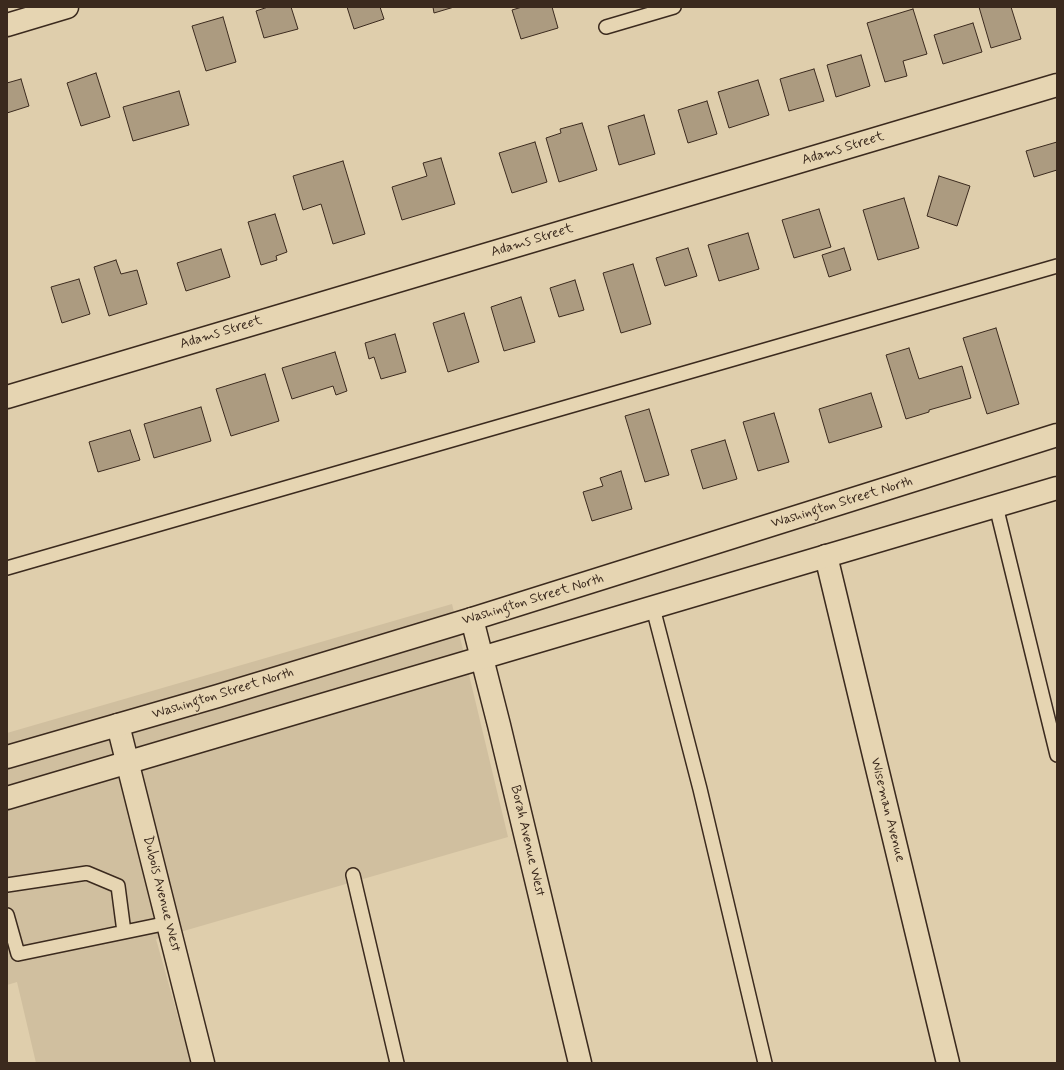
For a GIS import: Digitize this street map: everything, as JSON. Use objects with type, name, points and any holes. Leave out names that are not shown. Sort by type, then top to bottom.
[{"type":"street","points":[[7,25],[67,7]]},
{"type":"street","name":"Adams Street","points":[[7,397],[1057,85]]},
{"type":"street","name":"Washington Street North","points":[[7,757],[472,619],[1057,435]]},
{"type":"street","points":[[7,798],[1057,488]]},
{"type":"street","name":"Wiseman Avenue","points":[[826,556],[948,1063]]},
{"type":"street","name":"Borah Avenue West","points":[[472,619],[580,1063]]},
{"type":"street","name":"Dubois Avenue West","points":[[118,725],[203,1063]]},
{"type":"lane","points":[[606,27],[674,7]]},
{"type":"lane","points":[[7,568],[1057,266]]},
{"type":"lane","points":[[996,506],[1057,755]]},
{"type":"lane","points":[[653,608],[700,789],[765,1063]]},
{"type":"lane","points":[[7,884],[87,872],[118,886],[124,932]]},
{"type":"lane","points":[[353,875],[397,1063]]},
{"type":"lane","points":[[7,915],[18,954],[168,923]]},
{"type":"shaded area","points":[[452,604],[508,837],[156,939],[191,1063],[36,1063],[17,982],[7,985],[7,733]]},
{"type":"building","points":[[268,7],[291,7],[298,29],[264,38],[256,11]]},
{"type":"building","points":[[347,7],[380,7],[384,19],[354,29]]},
{"type":"building","points":[[433,7],[454,7],[434,13]]},
{"type":"building","points":[[522,7],[552,7],[558,28],[521,39],[512,10]]},
{"type":"building","points":[[979,7],[1011,7],[1021,39],[991,48]]},
{"type":"building","points":[[913,9],[927,54],[903,61],[907,76],[885,82],[867,23]]},
{"type":"building","points":[[223,17],[236,62],[206,71],[192,26]]},
{"type":"building","points":[[973,23],[982,52],[943,64],[934,35]]},
{"type":"building","points":[[861,55],[870,86],[836,97],[827,65]]},
{"type":"building","points":[[814,69],[824,101],[789,111],[780,79]]},
{"type":"building","points":[[96,73],[110,117],[81,126],[67,83]]},
{"type":"building","points":[[21,79],[29,106],[7,113],[7,83]]},
{"type":"building","points":[[758,80],[769,115],[729,128],[718,92]]},
{"type":"building","points":[[179,91],[189,125],[133,141],[123,107]]},
{"type":"building","points":[[707,101],[717,134],[688,143],[678,110]]},
{"type":"building","points":[[644,115],[655,154],[619,165],[608,126]]},
{"type":"building","points":[[582,123],[597,170],[559,182],[546,138],[561,133],[560,129]]},
{"type":"building","points":[[535,142],[547,182],[512,193],[499,153]]},
{"type":"building","points":[[1057,142],[1057,170],[1034,177],[1026,151]]},
{"type":"building","points":[[441,158],[455,204],[402,220],[392,187],[427,176],[423,163]]},
{"type":"building","points":[[343,161],[365,234],[333,244],[321,204],[303,210],[293,176]]},
{"type":"building","points":[[939,176],[970,186],[957,226],[927,216]]},
{"type":"building","points":[[904,198],[919,248],[878,260],[863,210]]},
{"type":"building","points":[[819,209],[831,247],[794,258],[782,220]]},
{"type":"building","points":[[275,214],[287,252],[276,256],[277,260],[261,265],[248,222]]},
{"type":"building","points":[[748,233],[759,269],[719,281],[708,245]]},
{"type":"building","points":[[688,248],[697,276],[665,286],[656,258]]},
{"type":"building","points":[[844,248],[851,270],[829,277],[822,255]]},
{"type":"building","points":[[221,249],[230,277],[186,291],[177,263]]},
{"type":"building","points":[[116,260],[121,274],[137,270],[147,304],[109,316],[94,267]]},
{"type":"building","points":[[633,264],[651,324],[621,333],[603,273]]},
{"type":"building","points":[[79,279],[90,314],[62,323],[51,287]]},
{"type":"building","points":[[575,280],[584,310],[559,317],[550,288]]},
{"type":"building","points":[[521,297],[535,342],[504,351],[491,307]]},
{"type":"building","points":[[464,313],[479,362],[448,372],[433,323]]},
{"type":"building","points":[[996,328],[1019,404],[987,414],[963,338]]},
{"type":"building","points":[[395,334],[406,372],[381,379],[374,357],[369,359],[365,343]]},
{"type":"building","points":[[909,348],[919,379],[962,366],[971,398],[929,410],[929,412],[906,419],[886,355]]},
{"type":"building","points":[[335,352],[347,391],[336,395],[333,386],[292,399],[282,368]]},
{"type":"building","points":[[265,374],[279,421],[231,436],[216,389]]},
{"type":"building","points":[[871,393],[882,427],[829,443],[819,409]]},
{"type":"building","points":[[201,407],[211,441],[154,458],[144,424]]},
{"type":"building","points":[[649,409],[669,475],[645,482],[625,416]]},
{"type":"building","points":[[774,413],[789,462],[758,471],[743,422]]},
{"type":"building","points":[[130,430],[140,460],[98,472],[89,442]]},
{"type":"building","points":[[725,440],[737,479],[703,489],[691,450]]},
{"type":"building","points":[[621,471],[632,509],[592,521],[583,492],[603,486],[600,478]]}]
